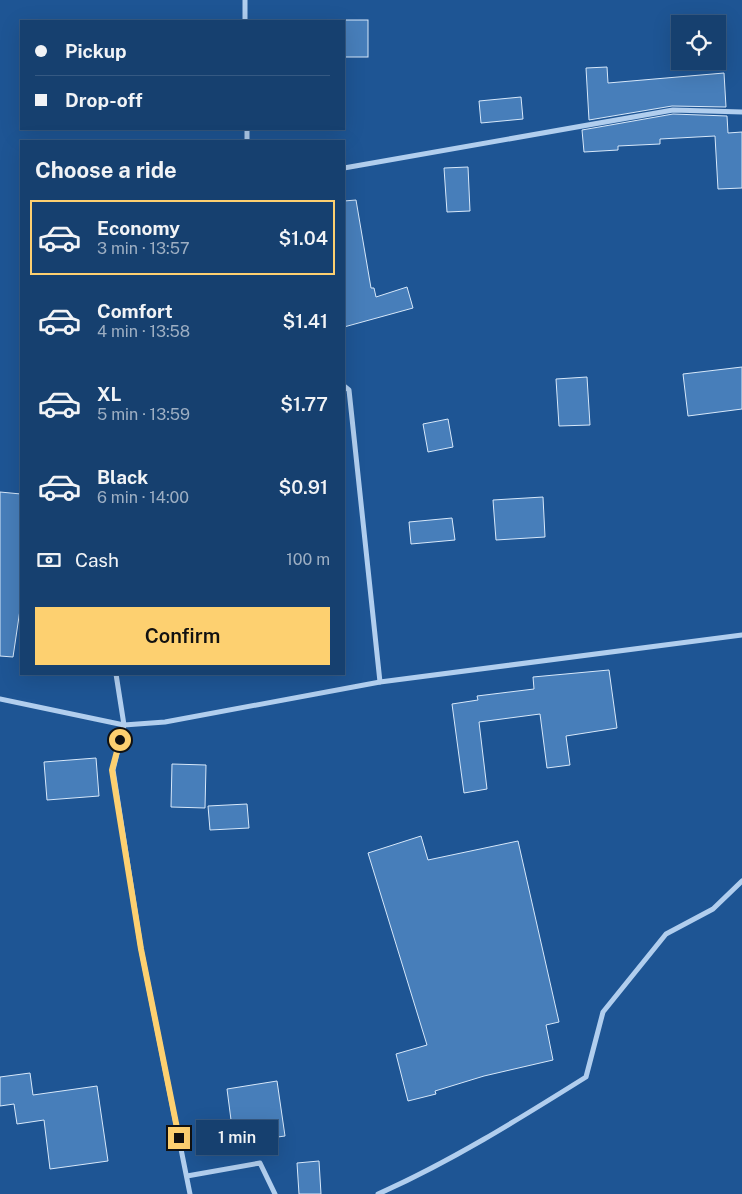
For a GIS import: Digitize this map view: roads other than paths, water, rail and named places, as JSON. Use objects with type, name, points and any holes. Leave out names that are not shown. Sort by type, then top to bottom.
[{"type":"street","points":[[245,0],[245,20]]},
{"type":"street","points":[[345,168],[673,110],[742,112]]},
{"type":"street","points":[[345,387],[349,390],[380,682]]},
{"type":"street","points":[[0,699],[124,726],[165,722],[380,682],[742,635]]},
{"type":"street","points":[[116,675],[124,726],[112,770],[141,949],[190,1194]]},
{"type":"street","points":[[378,1194],[409,1180],[586,1078],[603,1012],[608,1005],[666,934],[713,909],[742,881]]},
{"type":"street","points":[[187,1176],[260,1163],[275,1194]]}]
